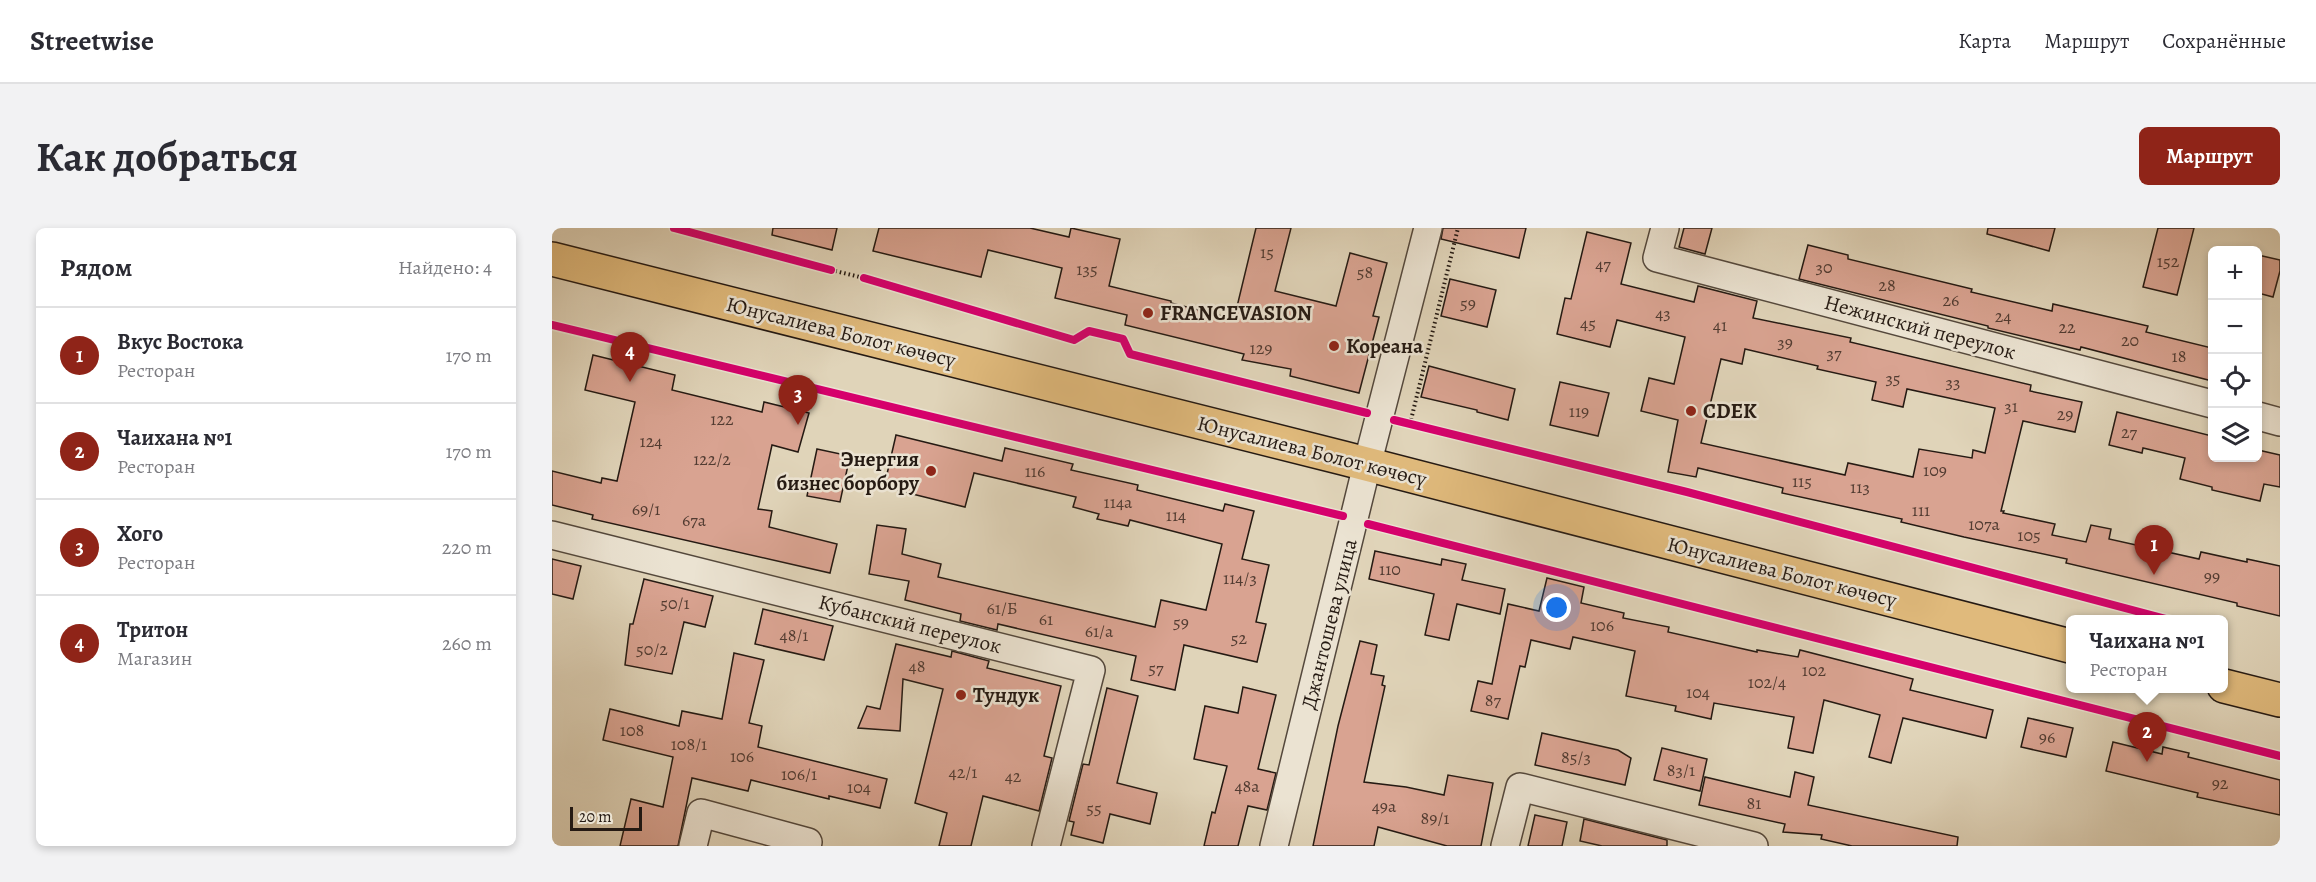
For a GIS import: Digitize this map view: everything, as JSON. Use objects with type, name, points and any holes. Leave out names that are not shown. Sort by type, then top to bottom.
[{"type":"main road","name":"Юнусалиева Болот көчөсү","points":[[552,259],[2066,645]]},
{"type":"main road","points":[[2228,687],[2280,700]]},
{"type":"street","name":"Джантошева улица","points":[[1274,846],[1367,465],[1428,228]]},
{"type":"street","name":"Нежинский переулок","points":[[1665,228],[1657,258],[2208,403]]},
{"type":"street","points":[[2262,417],[2280,422]]},
{"type":"street","name":"Кубанский переулок","points":[[552,534],[1091,670],[1046,846]]},
{"type":"street","points":[[1505,846],[1520,787],[1754,846]]},
{"type":"street","points":[[693,846],[701,813],[808,842],[807,846]]},
{"type":"path","points":[[1420,426],[1406,423],[1458,228]]},
{"type":"path","points":[[820,267],[875,282]]},
{"type":"building","points":[[773,228],[837,228],[832,250],[772,235]]},
{"type":"building","points":[[879,228],[1030,228],[1069,237],[1071,228],[1120,239],[1109,286],[1234,319],[1256,228],[1291,228],[1275,291],[1336,306],[1350,253],[1387,263],[1373,316],[1379,317],[1359,393],[1290,376],[1291,369],[1242,360],[1244,354],[1125,325],[1127,315],[1055,298],[1062,268],[988,250],[981,277],[873,251]]},
{"type":"building","points":[[1443,228],[1526,228],[1519,258],[1441,239]]},
{"type":"building","points":[[1684,228],[1712,228],[1705,254],[1679,247]]},
{"type":"building","points":[[1988,228],[2055,228],[2049,251],[1987,234]]},
{"type":"building","points":[[2158,228],[2194,228],[2177,295],[2143,287]]},
{"type":"building","points":[[1587,232],[1631,243],[1621,284],[1694,302],[1698,286],[1757,301],[1753,318],[1851,338],[1850,342],[2031,385],[2030,391],[2082,402],[2075,432],[2023,421],[2001,511],[2055,524],[2052,535],[2086,542],[2091,525],[2111,529],[2109,539],[2199,559],[2201,552],[2247,562],[2247,559],[2280,566],[2280,616],[2237,606],[2237,603],[2066,563],[2067,559],[1964,537],[1901,522],[1902,519],[1782,493],[1783,488],[1698,468],[1696,477],[1668,472],[1678,420],[1641,411],[1649,378],[1674,384],[1685,337],[1617,320],[1610,347],[1557,334],[1565,298],[1571,299]],"holes":[[[1745,349],[1818,366],[1817,369],[1876,382],[1872,400],[1903,407],[1907,389],[1995,408],[1985,453],[1973,450],[1972,458],[1919,449],[1913,477],[1848,463],[1845,475],[1701,443],[1721,359],[1742,364]]]},
{"type":"building","points":[[1808,245],[1848,255],[1848,259],[1972,289],[1971,292],[2052,311],[2053,304],[2148,326],[2146,332],[2208,347],[2208,380],[2081,347],[2080,350],[1988,328],[1988,326],[1799,279]]},
{"type":"building","points":[[2262,256],[2280,260],[2280,271],[2273,297],[2262,294]]},
{"type":"building","points":[[1450,279],[1496,290],[1487,327],[1441,316]]},
{"type":"building","points":[[593,355],[675,375],[672,390],[762,412],[764,402],[809,413],[798,452],[772,445],[758,509],[772,511],[769,527],[837,544],[830,573],[592,519],[593,515],[552,505],[552,471],[601,483],[602,478],[617,481],[635,402],[585,390]]},
{"type":"building","points":[[1429,366],[1515,389],[1508,420],[1421,397]]},
{"type":"building","points":[[1560,382],[1609,393],[1598,436],[1550,425]]},
{"type":"building","points":[[2117,412],[2208,435],[2208,462],[2262,462],[2262,451],[2280,455],[2280,487],[2264,484],[2260,501],[2212,490],[2212,487],[2180,479],[2185,458],[2143,448],[2142,453],[2109,445]]},
{"type":"building","points":[[896,435],[1002,461],[1005,448],[1073,464],[1071,470],[1138,485],[1137,490],[1223,511],[1225,504],[1254,511],[1242,559],[1269,565],[1256,622],[1266,624],[1257,662],[1184,645],[1175,690],[1131,680],[1136,656],[998,624],[997,630],[960,621],[961,614],[905,600],[909,581],[869,574],[877,525],[906,529],[902,554],[941,564],[938,577],[1155,627],[1161,600],[1206,610],[1222,544],[1130,520],[1128,526],[1097,519],[1099,514],[1073,507],[1076,497],[974,473],[965,507],[884,487]]},
{"type":"building","points":[[817,449],[850,456],[840,502],[807,496]]},
{"type":"building","points":[[1375,551],[1441,565],[1442,559],[1466,564],[1462,580],[1505,589],[1500,614],[1457,604],[1449,640],[1425,635],[1434,594],[1369,579]]},
{"type":"building","points":[[552,559],[581,566],[573,599],[552,594]]},
{"type":"building","points":[[1547,578],[1584,587],[1581,603],[1624,613],[1623,618],[1669,627],[1668,632],[1757,652],[1757,650],[1798,657],[1800,650],[1913,679],[1910,690],[1993,710],[1986,738],[1903,718],[1891,763],[1869,757],[1880,715],[1824,700],[1813,753],[1788,748],[1794,717],[1714,703],[1711,719],[1675,711],[1676,706],[1626,696],[1635,651],[1573,637],[1570,649],[1531,640],[1525,667],[1520,666],[1508,719],[1471,711],[1478,681],[1492,684],[1508,604],[1539,611]]},
{"type":"building","points":[[644,579],[713,596],[705,627],[684,622],[672,674],[625,665],[630,624],[633,624]]},
{"type":"building","points":[[763,609],[833,626],[824,660],[755,644]]},
{"type":"building","points":[[1360,641],[1377,645],[1371,674],[1384,676],[1382,685],[1385,686],[1364,782],[1406,787],[1444,795],[1448,775],[1493,783],[1481,846],[1447,846],[1378,827],[1374,846],[1313,846],[1338,726]]},
{"type":"building","points":[[896,644],[951,657],[952,651],[989,661],[987,668],[1061,686],[1044,756],[1052,758],[1039,811],[983,796],[971,846],[939,846],[947,813],[915,803],[943,689],[903,679],[900,731],[858,728],[867,706],[880,709]]},
{"type":"building","points":[[734,653],[764,660],[749,723],[762,726],[758,747],[887,779],[880,808],[829,796],[829,799],[751,780],[748,791],[692,778],[678,846],[620,846],[631,799],[663,807],[673,757],[603,740],[610,709],[679,726],[682,711],[722,719]]},
{"type":"building","points":[[1243,687],[1276,695],[1258,769],[1276,773],[1267,810],[1248,806],[1238,846],[1204,846],[1227,766],[1194,759],[1205,706],[1238,713]]},
{"type":"building","points":[[1107,688],[1138,696],[1117,783],[1157,793],[1150,824],[1110,814],[1103,843],[1071,835],[1074,822],[1069,821],[1083,764],[1089,765]]},
{"type":"building","points":[[2028,718],[2073,728],[2066,757],[2021,747]]},
{"type":"building","points":[[1542,733],[1618,750],[1631,758],[1625,785],[1535,765]]},
{"type":"building","points":[[2113,742],[2162,754],[2163,747],[2189,753],[2188,757],[2280,780],[2280,815],[2197,797],[2198,793],[2106,771]]},
{"type":"building","points":[[1662,748],[1707,759],[1700,791],[1654,780]]},
{"type":"building","points":[[1795,772],[1814,777],[1808,805],[1958,837],[1957,846],[1852,846],[1821,839],[1822,835],[1783,832],[1785,824],[1699,805],[1705,777],[1790,797]]},
{"type":"building","points":[[1535,815],[1567,822],[1562,846],[1528,846]]},
{"type":"building","points":[[1584,819],[1667,840],[1667,846],[1602,846],[1580,841]]},
{"type":"cycle path","points":[[674,228],[831,270]]},
{"type":"cycle path","points":[[864,278],[1074,340],[1089,331],[1123,339],[1130,354],[1367,413]]},
{"type":"cycle path","points":[[552,325],[1343,516]]},
{"type":"cycle path","points":[[1394,420],[1687,492],[2151,615]]},
{"type":"cycle path","points":[[1368,524],[2280,756]]},
{"type":"place","name":"FRANCEVASION","points":[[1148,313]]},
{"type":"place","name":"Кореана","points":[[1334,346]]},
{"type":"place","name":"Тритон","points":[[630,382]]},
{"type":"place","name":"CDEK","points":[[1691,411]]},
{"type":"place","name":"Хого","points":[[798,425]]},
{"type":"place","name":"Энергия бизнес борбору","points":[[931,471]]},
{"type":"place","name":"Вкус Востока","points":[[2154,575]]},
{"type":"place","name":"Тундук","points":[[961,695]]},
{"type":"place","name":"Чаихана №1","points":[[2147,762]]}]
